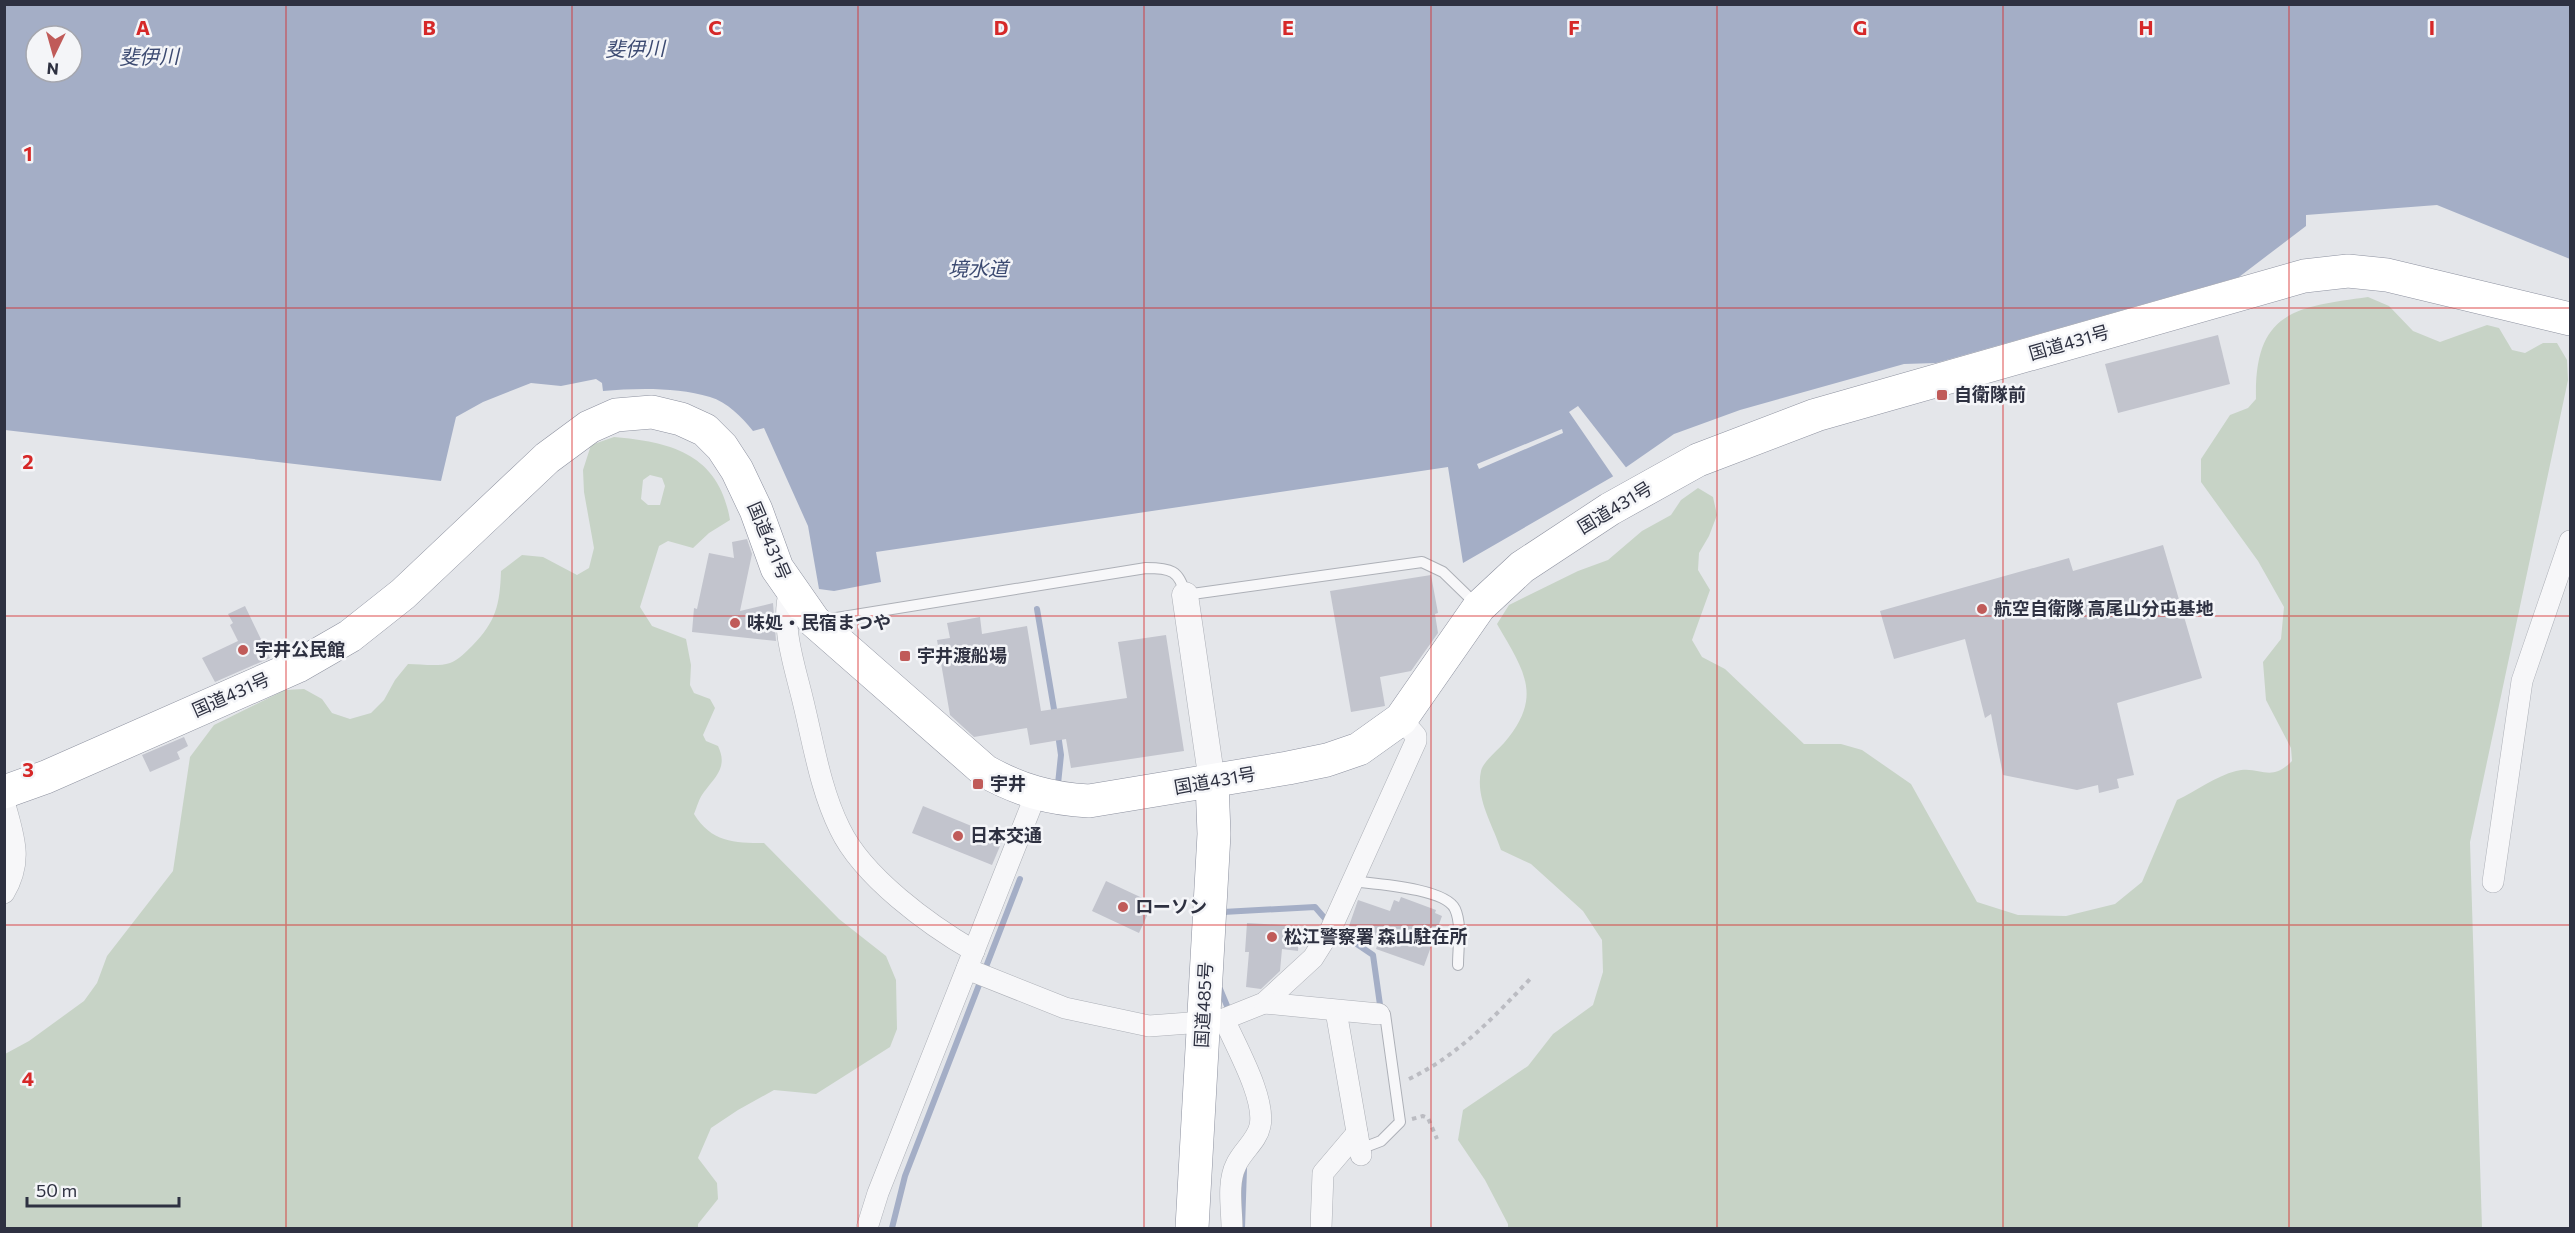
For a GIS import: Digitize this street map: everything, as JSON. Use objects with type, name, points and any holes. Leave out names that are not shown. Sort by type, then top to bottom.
[{"type":"highway","name":"国道431号","points":[[4,792],[46,777],[298,666],[350,636],[403,594],[547,458],[589,427],[616,416],[652,412],[681,419],[705,430],[722,447],[756,510],[777,568],[790,590],[814,621],[985,771],[1012,787],[1036,794],[1062,800],[1089,801],[1212,782],[1327,760],[1359,749],[1401,719],[1479,607],[1522,567],[1610,509],[1698,460],[1816,415],[2304,276],[2348,271],[2387,275],[2571,320]]},
{"type":"highway","name":"国道485号","points":[[1192,1228],[1221,1019],[1212,782]]},
{"type":"street","points":[[2493,882],[2522,681],[2571,541]]},
{"type":"street","points":[[790,590],[785,607],[794,666],[823,783],[840,830],[859,857],[897,897],[943,933],[977,968],[1065,1008],[1149,1026],[1221,1019],[1264,1004],[1313,958],[1330,931],[1416,741],[1416,736],[1401,719]]},
{"type":"street","points":[[1185,596],[1212,782]]},
{"type":"street","points":[[867,1228],[878,1193],[977,968],[1036,794]]},
{"type":"street","points":[[4,801],[16,849],[13,877],[4,893]]},
{"type":"street","points":[[1264,1004],[1382,1014]]},
{"type":"street","points":[[1321,1228],[1323,1173],[1359,1146],[1336,1011]]},
{"type":"street","points":[[1221,1019],[1257,1096],[1261,1119],[1257,1136],[1239,1158],[1232,1174],[1232,1228]]},
{"type":"lane","points":[[814,621],[1146,568],[1175,573],[1182,581],[1185,596],[1422,562],[1443,572],[1479,607]]},
{"type":"lane","points":[[1352,881],[1427,893],[1451,903],[1456,911],[1458,925],[1458,965]]},
{"type":"lane","points":[[1359,1146],[1381,1141],[1400,1122],[1382,1014]]},
{"type":"path","points":[[1394,1081],[1405,1081],[1433,1067],[1467,1043],[1532,977]]},
{"type":"path","points":[[1400,1122],[1426,1117],[1437,1139]]},
{"type":"green space","points":[[2368,297],[2389,306],[2413,331],[2440,342],[2487,325],[2499,328],[2512,350],[2525,353],[2543,343],[2557,343],[2567,360],[2568,380],[2470,842],[2482,1228],[1508,1228],[1485,1180],[1458,1140],[1463,1110],[1528,1066],[1553,1034],[1593,1005],[1603,972],[1602,940],[1583,911],[1531,864],[1501,850],[1480,791],[1482,768],[1504,743],[1524,711],[1526,684],[1522,670],[1497,624],[1509,605],[1578,571],[1608,560],[1642,531],[1671,515],[1681,500],[1698,488],[1713,497],[1717,515],[1699,553],[1698,570],[1710,590],[1692,640],[1702,657],[1725,669],[1804,744],[1841,744],[1862,750],[1911,784],[1977,902],[2018,915],[2066,916],[2115,904],[2142,882],[2177,800],[2229,773],[2252,770],[2271,773],[2284,768],[2292,761],[2291,748],[2266,700],[2263,662],[2281,639],[2284,607],[2258,561],[2201,482],[2201,459],[2230,415],[2248,408],[2256,399],[2257,370],[2262,348],[2271,331],[2284,319],[2300,311],[2319,305]]},
{"type":"green space","points":[[614,437],[635,439],[674,448],[704,466],[716,480],[730,520],[709,533],[693,548],[668,541],[659,546],[640,607],[652,626],[686,639],[691,665],[690,685],[694,693],[710,699],[715,708],[703,735],[706,741],[718,746],[721,753],[721,766],[701,797],[694,814],[708,830],[724,839],[764,843],[839,919],[886,956],[896,980],[897,1029],[890,1047],[816,1094],[774,1090],[711,1128],[698,1158],[717,1183],[718,1199],[698,1224],[698,1228],[5,1228],[5,1054],[29,1041],[84,1001],[97,983],[107,956],[173,871],[190,757],[214,725],[285,690],[304,689],[322,699],[332,713],[350,719],[371,713],[384,700],[395,680],[408,664],[450,663],[472,646],[487,629],[495,612],[501,571],[522,555],[543,557],[577,575],[589,568],[594,548],[584,492],[583,470],[591,445]],"holes":[[[650,475],[662,478],[665,486],[660,505],[648,505],[641,499],[643,480]]]},
{"type":"water","name":"境水道","points":[[5,5],[2570,5],[2570,259],[2437,205],[2306,215],[2306,226],[2239,277],[1936,363],[1904,364],[1740,410],[1674,434],[1612,477],[1463,563],[1448,467],[876,552],[881,582],[834,591],[819,589],[808,526],[764,428],[753,431],[734,411],[710,397],[684,391],[656,389],[603,391],[602,383],[596,379],[561,386],[531,383],[483,402],[456,417],[441,481],[5,430]]},
{"type":"pier","points":[[1578,406],[1628,470],[1615,479],[1569,412]]},
{"type":"pier","points":[[1562,429],[1563,433],[1479,469],[1477,464]]},
{"type":"building","points":[[2218,335],[2230,384],[2118,413],[2105,364]]},
{"type":"building","points":[[747,539],[752,554],[740,611],[773,603],[776,641],[692,632],[694,608],[697,609],[709,553],[734,558],[732,542]]},
{"type":"building","points":[[2163,545],[2202,678],[2117,703],[2134,775],[2117,779],[2119,788],[2099,793],[2098,785],[2077,790],[2003,775],[1991,714],[1985,718],[1965,639],[1894,659],[1880,611],[2069,558],[2073,571]]},
{"type":"building","points":[[1431,575],[1438,613],[1435,614],[1438,633],[1411,671],[1380,677],[1385,706],[1351,712],[1330,591]]},
{"type":"building","name":"宇井公民館","points":[[245,606],[270,658],[215,682],[202,658],[238,641],[230,625],[233,623],[228,614]]},
{"type":"building","points":[[980,617],[982,634],[1027,626],[1041,711],[1127,698],[1118,642],[1166,635],[1184,751],[1071,768],[1066,739],[1030,745],[1027,728],[974,737],[950,715],[937,640],[950,638],[947,623]]},
{"type":"building","points":[[184,737],[188,746],[177,752],[180,759],[150,772],[142,755]]},
{"type":"building","name":"日本交通","points":[[923,806],[1003,839],[992,865],[912,833]]},
{"type":"building","name":"ローソン","points":[[1106,881],[1153,903],[1139,933],[1092,911]]},
{"type":"building","points":[[1401,897],[1436,910],[1435,913],[1442,916],[1424,966],[1376,949],[1380,937],[1349,926],[1358,900],[1390,911],[1394,900],[1399,902]]},
{"type":"building","points":[[1247,923],[1300,926],[1298,951],[1282,949],[1280,971],[1261,989],[1246,987],[1249,952],[1245,952]]},
{"type":"waterway","points":[[1037,609],[1055,715]]},
{"type":"waterway","points":[[1058,734],[1061,755],[1058,784]]},
{"type":"waterway","points":[[892,1228],[905,1176],[1020,879]]},
{"type":"waterway","points":[[1223,912],[1315,907],[1328,922]]},
{"type":"waterway","points":[[1336,930],[1373,955],[1381,1012]]},
{"type":"waterway","points":[[1220,989],[1230,1013]]},
{"type":"waterway","points":[[1242,1228],[1244,1169]]},
{"type":"place","name":"自衛隊前","points":[[1942,395]]},
{"type":"place","name":"航空自衛隊 高尾山分屯基地","points":[[1982,609]]},
{"type":"place","name":"味処・民宿まつや","points":[[735,623]]},
{"type":"place","name":"宇井公民館","points":[[243,650]]},
{"type":"place","name":"宇井渡船場","points":[[905,656]]},
{"type":"place","name":"宇井","points":[[978,784]]},
{"type":"place","name":"日本交通","points":[[958,836]]},
{"type":"place","name":"ローソン","points":[[1123,907]]},
{"type":"place","name":"松江警察署 森山駐在所","points":[[1272,937]]},
{"type":"water label","name":"斐伊川","points":[[635,49]]},
{"type":"water label","name":"斐伊川","points":[[149,57]]}]
